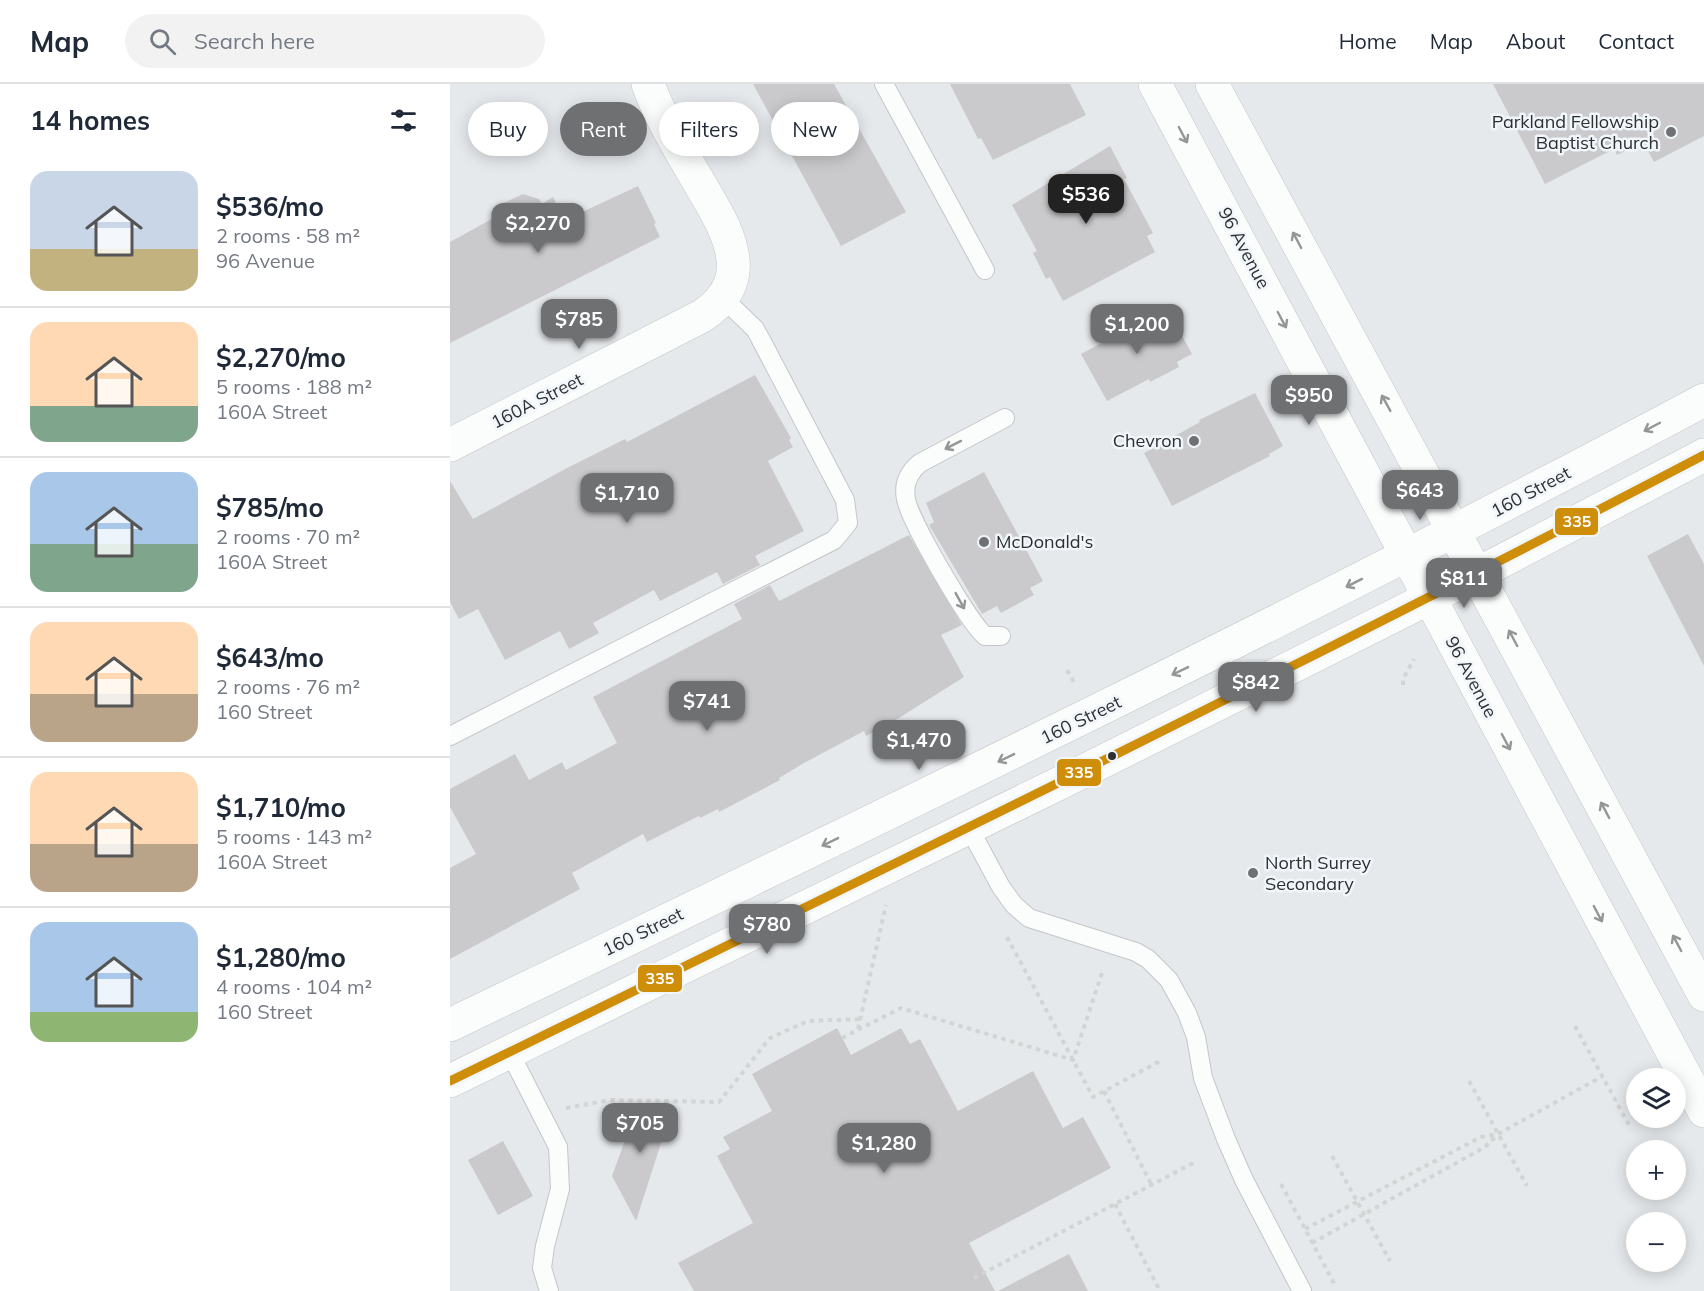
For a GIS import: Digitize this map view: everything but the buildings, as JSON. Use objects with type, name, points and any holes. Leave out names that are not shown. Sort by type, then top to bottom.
[{"type":"main road","points":[[648,84],[662,117],[724,228],[732,253],[728,285]]},
{"type":"main road","name":"96 Avenue","points":[[1155,84],[1428,599],[1704,1111]]},
{"type":"main road","points":[[1212,84],[1456,532],[1704,995]]},
{"type":"main road","name":"160A Street","points":[[450,445],[711,310],[728,285]]},
{"type":"main road","name":"160 Street","points":[[450,1025],[1022,750],[1456,532],[1704,400]]},
{"type":"main road","points":[[450,1081],[969,828],[1428,599],[1704,455]]},
{"type":"lane","points":[[884,84],[985,270]]},
{"type":"lane","points":[[450,736],[784,567],[834,540],[843,532],[848,523],[849,513],[839,487],[755,329],[728,285]]},
{"type":"lane","points":[[1001,636],[985,636],[969,619],[910,512],[905,489],[910,471],[920,463],[1005,417]]},
{"type":"lane","points":[[969,828],[1001,887],[1014,905],[1029,918],[1136,952],[1148,959],[1169,980],[1187,1013],[1196,1037],[1203,1078],[1244,1180],[1302,1291]]},
{"type":"lane","points":[[509,1051],[558,1147],[560,1189],[544,1246],[542,1268],[549,1291]]},
{"type":"path","points":[[1403,685],[1403,679],[1414,659]]},
{"type":"path","points":[[1067,670],[1078,689]]},
{"type":"path","points":[[858,1030],[887,907],[884,901]]},
{"type":"path","points":[[1002,927],[1093,1097],[1162,1059]]},
{"type":"path","points":[[1073,1060],[1106,960]]},
{"type":"path","points":[[842,1038],[902,1008],[1073,1060]]},
{"type":"path","points":[[565,1109],[610,1100],[718,1102],[770,1038],[808,1021],[860,1019]]},
{"type":"path","points":[[1575,1026],[1626,1119]]},
{"type":"path","points":[[1312,1243],[1485,1147],[1498,1134],[1603,1076]]},
{"type":"path","points":[[1469,1081],[1527,1186]]},
{"type":"path","points":[[1104,1091],[1151,1185]]},
{"type":"path","points":[[1305,1229],[1481,1137],[1498,1134]]},
{"type":"path","points":[[1332,1156],[1390,1261]]},
{"type":"path","points":[[974,1278],[1197,1161]]},
{"type":"path","points":[[1281,1184],[1336,1287]]},
{"type":"path","points":[[1115,1204],[1160,1291]]},
{"type":"transit line","name":"335","points":[[450,1081],[1236,694],[1704,455]]},
{"type":"place","name":"Parkland Fellowship Baptist Church","points":[[1671,132]]},
{"type":"place","name":"Chevron","points":[[1194,441]]},
{"type":"place","name":"McDonald's","points":[[984,542]]},
{"type":"place","name":"North Surrey Secondary","points":[[1253,873]]}]
